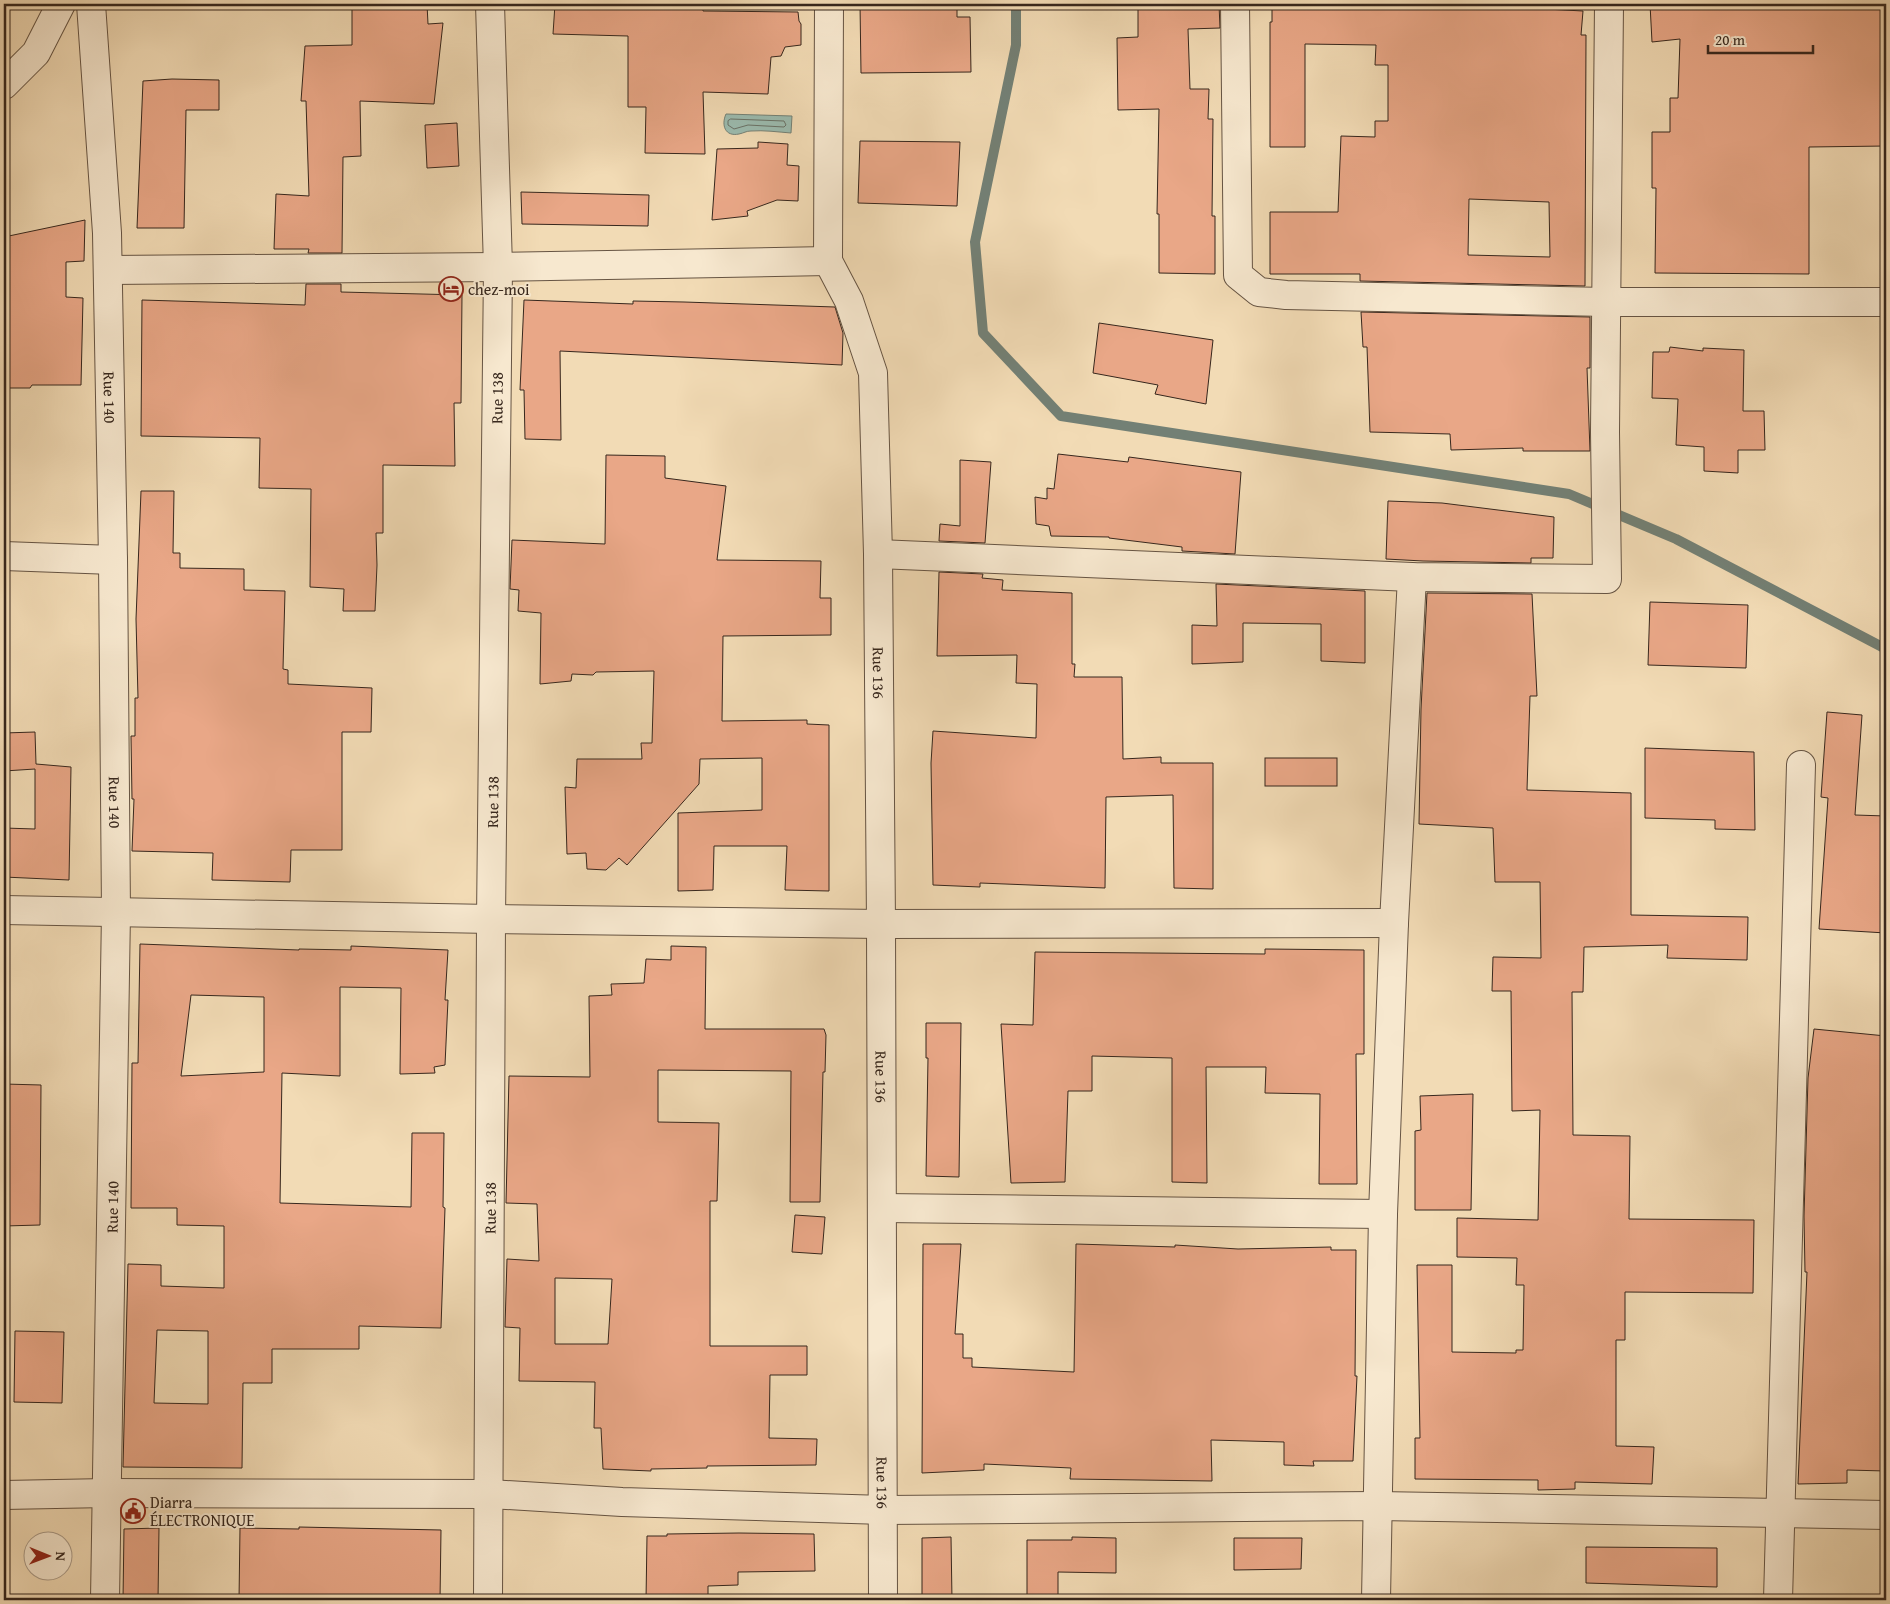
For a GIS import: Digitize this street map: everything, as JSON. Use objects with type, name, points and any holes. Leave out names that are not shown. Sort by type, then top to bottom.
[{"type":"street","points":[[4,85],[36,53],[61,4]]},
{"type":"street","name":"Rue 140","points":[[91,4],[108,270],[113,560],[116,912],[105,1600]]},
{"type":"street","name":"Rue 138","points":[[488,1600],[490,1494],[491,919],[498,267],[490,4]]},
{"type":"street","points":[[108,270],[498,267],[828,261],[829,4]]},
{"type":"street","points":[[1235,4],[1238,275],[1259,292],[1286,295],[1606,302],[1886,302]]},
{"type":"street","points":[[878,554],[1412,577],[1607,580],[1605,432],[1609,4]]},
{"type":"street","name":"Rue 136","points":[[828,261],[849,301],[873,374],[878,554],[883,1208],[883,1600]]},
{"type":"street","points":[[4,556],[113,560]]},
{"type":"street","points":[[1376,1600],[1384,1214],[1394,923],[1412,577]]},
{"type":"street","points":[[1778,1600],[1801,765]]},
{"type":"street","points":[[4,910],[881,924],[1394,923]]},
{"type":"street","points":[[883,1208],[1384,1214]]},
{"type":"street","points":[[4,1495],[107,1493],[490,1494],[622,1502],[884,1510],[1378,1506],[1886,1515]]},
{"type":"water","points":[[726,114],[792,116],[791,133],[748,131],[730,134],[724,126]]},
{"type":"building","points":[[352,4],[427,4],[428,24],[443,23],[434,104],[360,101],[361,156],[343,157],[342,253],[308,253],[309,249],[274,249],[276,194],[309,196],[306,101],[301,101],[305,46],[352,45]]},
{"type":"building","points":[[555,4],[703,4],[703,11],[798,12],[801,24],[801,45],[785,47],[781,56],[771,57],[768,94],[703,92],[705,154],[645,153],[646,107],[628,107],[628,36],[553,34]]},
{"type":"building","points":[[860,4],[957,4],[957,17],[970,17],[971,72],[861,73]]},
{"type":"building","points":[[1138,4],[1219,4],[1220,28],[1188,29],[1190,89],[1209,89],[1208,119],[1213,119],[1212,216],[1215,216],[1215,274],[1159,273],[1159,214],[1157,214],[1159,109],[1118,110],[1117,38],[1138,37]]},
{"type":"building","points":[[1272,4],[1527,4],[1527,8],[1583,11],[1581,35],[1586,35],[1585,286],[1360,281],[1360,274],[1270,274],[1270,212],[1338,212],[1341,136],[1375,137],[1375,121],[1388,121],[1388,65],[1375,65],[1376,45],[1305,44],[1305,147],[1270,147],[1270,22],[1272,22]],"holes":[[[1469,199],[1549,202],[1550,257],[1468,255]]]},
{"type":"building","points":[[1650,4],[1776,6],[1776,4],[1886,4],[1886,146],[1809,147],[1809,274],[1655,273],[1656,188],[1652,188],[1652,132],[1670,132],[1670,98],[1678,98],[1680,39],[1652,42]]},
{"type":"building","points":[[172,79],[219,80],[219,110],[186,110],[184,228],[137,228],[143,81]]},
{"type":"building","points":[[457,123],[459,166],[427,168],[425,125]]},
{"type":"building","points":[[860,141],[960,142],[957,206],[858,203]]},
{"type":"building","points":[[758,142],[788,144],[787,165],[799,166],[798,201],[777,200],[747,211],[748,216],[712,220],[717,149],[758,148]]},
{"type":"building","points":[[521,192],[649,195],[648,226],[522,224]]},
{"type":"building","points":[[85,220],[84,261],[66,262],[66,297],[83,298],[81,385],[32,385],[30,388],[4,388],[4,237]]},
{"type":"building","points":[[306,284],[341,284],[341,292],[462,295],[461,403],[454,403],[455,466],[383,465],[383,533],[376,533],[375,611],[343,611],[344,589],[310,587],[311,489],[259,488],[260,438],[141,436],[142,300],[305,305]]},
{"type":"building","points":[[524,300],[633,304],[633,301],[684,302],[835,307],[843,333],[842,365],[560,351],[561,440],[525,439],[524,390],[520,390]]},
{"type":"building","points":[[1361,312],[1590,317],[1590,368],[1587,368],[1590,451],[1523,451],[1523,448],[1451,450],[1450,434],[1370,432],[1367,347],[1363,347]]},
{"type":"building","points":[[1099,323],[1213,340],[1206,404],[1155,394],[1158,385],[1093,373]]},
{"type":"building","points":[[1670,347],[1703,351],[1703,348],[1744,350],[1743,411],[1764,411],[1765,450],[1738,450],[1738,473],[1704,471],[1704,447],[1676,445],[1678,399],[1652,398],[1653,352],[1669,352]]},
{"type":"building","points":[[1058,454],[1128,462],[1129,457],[1241,472],[1235,554],[1182,551],[1182,547],[1109,537],[1051,536],[1049,526],[1036,524],[1035,497],[1047,499],[1047,488],[1054,489]]},
{"type":"building","points":[[606,455],[665,456],[665,478],[726,486],[717,560],[821,561],[820,598],[831,598],[831,635],[723,636],[722,721],[807,720],[807,724],[829,725],[829,891],[785,890],[787,846],[714,846],[713,890],[678,891],[678,813],[762,810],[762,758],[700,759],[699,784],[627,865],[619,858],[606,870],[587,869],[586,853],[567,854],[565,787],[576,788],[577,759],[642,759],[641,743],[652,743],[654,671],[596,672],[593,675],[572,674],[571,681],[540,684],[541,613],[518,611],[519,590],[510,589],[512,540],[605,544]]},
{"type":"building","points":[[960,460],[991,462],[985,543],[939,541],[940,524],[960,526]]},
{"type":"building","points":[[141,491],[174,491],[173,553],[180,553],[180,568],[244,569],[244,590],[285,591],[283,669],[288,670],[288,684],[372,688],[371,732],[342,732],[342,850],[291,850],[290,882],[212,880],[213,853],[132,851],[134,799],[132,799],[131,736],[135,736],[135,698],[138,698],[136,619]]},
{"type":"building","points":[[1388,501],[1442,503],[1554,517],[1553,558],[1531,558],[1531,563],[1386,559]]},
{"type":"building","points":[[939,572],[983,574],[982,578],[1003,580],[1002,590],[1072,593],[1072,664],[1075,664],[1074,677],[1122,677],[1123,759],[1161,757],[1161,763],[1213,763],[1213,889],[1174,888],[1173,795],[1106,797],[1105,888],[980,883],[980,887],[933,885],[931,763],[933,731],[1036,738],[1037,684],[1016,683],[1017,655],[937,656]]},
{"type":"building","points":[[1216,584],[1365,591],[1365,663],[1321,661],[1321,624],[1243,623],[1243,662],[1192,664],[1192,625],[1217,626]]},
{"type":"building","points":[[1427,593],[1532,594],[1537,696],[1530,696],[1527,790],[1631,793],[1631,915],[1748,917],[1747,960],[1667,958],[1668,945],[1584,947],[1583,992],[1572,992],[1573,1135],[1630,1136],[1629,1219],[1754,1220],[1753,1293],[1625,1292],[1625,1340],[1616,1340],[1616,1446],[1654,1447],[1652,1484],[1575,1482],[1575,1489],[1538,1490],[1538,1480],[1415,1479],[1415,1438],[1420,1438],[1417,1265],[1452,1265],[1452,1352],[1516,1353],[1516,1350],[1523,1350],[1524,1285],[1516,1285],[1517,1258],[1457,1257],[1457,1218],[1538,1220],[1540,1110],[1512,1111],[1511,991],[1492,991],[1493,957],[1541,958],[1540,882],[1495,882],[1493,828],[1419,824],[1421,709]]},
{"type":"building","points":[[1650,602],[1748,605],[1746,668],[1648,665]]},
{"type":"building","points":[[1827,712],[1862,715],[1855,815],[1886,816],[1886,933],[1819,929],[1828,798],[1821,797]]},
{"type":"building","points":[[35,732],[36,764],[71,767],[69,880],[4,877],[4,828],[35,829],[35,769],[4,771],[4,733]]},
{"type":"building","points":[[1645,748],[1754,752],[1755,830],[1715,829],[1715,820],[1645,818]]},
{"type":"building","points":[[1265,758],[1337,758],[1337,786],[1265,786]]},
{"type":"building","points":[[140,944],[299,950],[351,950],[351,946],[448,950],[445,1000],[448,1000],[445,1065],[434,1067],[435,1073],[400,1074],[401,988],[340,987],[340,1076],[282,1073],[280,1203],[411,1207],[412,1133],[444,1133],[443,1207],[445,1208],[441,1328],[359,1326],[359,1349],[272,1349],[272,1383],[243,1383],[242,1468],[123,1467],[128,1264],[161,1265],[161,1286],[224,1288],[224,1226],[177,1225],[177,1208],[131,1208],[132,1063],[138,1063]],"holes":[[[191,995],[264,997],[264,1072],[181,1076]],[[157,1330],[208,1331],[208,1404],[154,1403]]]},
{"type":"building","points":[[671,946],[706,947],[705,1029],[824,1029],[826,1035],[825,1072],[823,1072],[820,1202],[790,1202],[791,1071],[658,1070],[658,1122],[719,1123],[717,1201],[710,1201],[710,1346],[807,1346],[807,1375],[770,1375],[769,1438],[817,1439],[816,1465],[707,1466],[707,1468],[651,1469],[651,1471],[603,1469],[601,1428],[594,1428],[595,1382],[519,1381],[520,1328],[505,1327],[507,1259],[539,1261],[537,1204],[506,1203],[509,1076],[590,1077],[589,996],[612,995],[611,984],[644,983],[646,959],[671,960]],"holes":[[[555,1278],[612,1279],[608,1344],[555,1344]]]},
{"type":"building","points":[[1265,949],[1364,950],[1364,1054],[1356,1054],[1357,1184],[1319,1184],[1320,1094],[1265,1093],[1266,1067],[1206,1067],[1207,1183],[1172,1182],[1172,1058],[1092,1056],[1092,1091],[1068,1091],[1065,1182],[1011,1183],[1001,1024],[1033,1025],[1035,952],[1265,954]]},
{"type":"building","points":[[926,1023],[961,1023],[959,1177],[926,1176],[928,1058],[926,1058]]},
{"type":"building","points":[[1814,1029],[1886,1036],[1886,1471],[1847,1470],[1847,1483],[1798,1484],[1807,1272],[1805,1272],[1804,1216],[1808,1078]]},
{"type":"building","points":[[4,1084],[41,1085],[40,1225],[4,1226]]},
{"type":"building","points":[[1473,1094],[1471,1210],[1415,1210],[1415,1131],[1421,1130],[1420,1096]]},
{"type":"building","points":[[795,1215],[825,1217],[822,1254],[792,1252]]},
{"type":"building","points":[[923,1244],[961,1244],[955,1334],[963,1334],[963,1358],[972,1358],[972,1367],[1074,1372],[1076,1244],[1175,1247],[1175,1245],[1238,1249],[1331,1247],[1331,1250],[1356,1250],[1355,1376],[1357,1376],[1353,1461],[1313,1461],[1314,1466],[1284,1465],[1284,1442],[1211,1440],[1212,1481],[1070,1479],[1071,1468],[984,1464],[984,1470],[922,1473]]},
{"type":"building","points":[[15,1331],[64,1332],[62,1403],[14,1402]]},
{"type":"building","points":[[299,1527],[441,1530],[440,1600],[239,1600],[240,1528],[299,1529]]},
{"type":"building","points":[[159,1528],[158,1600],[123,1600],[124,1529]]},
{"type":"building","points":[[739,1533],[814,1534],[815,1571],[738,1572],[738,1585],[708,1586],[708,1600],[646,1600],[647,1536]]},
{"type":"building","points":[[951,1537],[952,1600],[922,1600],[922,1538]]},
{"type":"building","points":[[1072,1537],[1116,1538],[1116,1573],[1058,1572],[1058,1600],[1027,1600],[1027,1540],[1072,1540]]},
{"type":"building","points":[[1234,1538],[1302,1538],[1301,1569],[1234,1570]]},
{"type":"building","points":[[1586,1547],[1717,1548],[1717,1587],[1586,1583]]},
{"type":"waterway","points":[[1016,4],[1016,45],[975,242],[983,333],[1061,416],[1569,494],[1676,539],[1886,649]]},
{"type":"place","name":"chez-moi","points":[[451,289]]},
{"type":"place","name":"Diarra ÉLECTRONIQUE","points":[[133,1511]]}]
